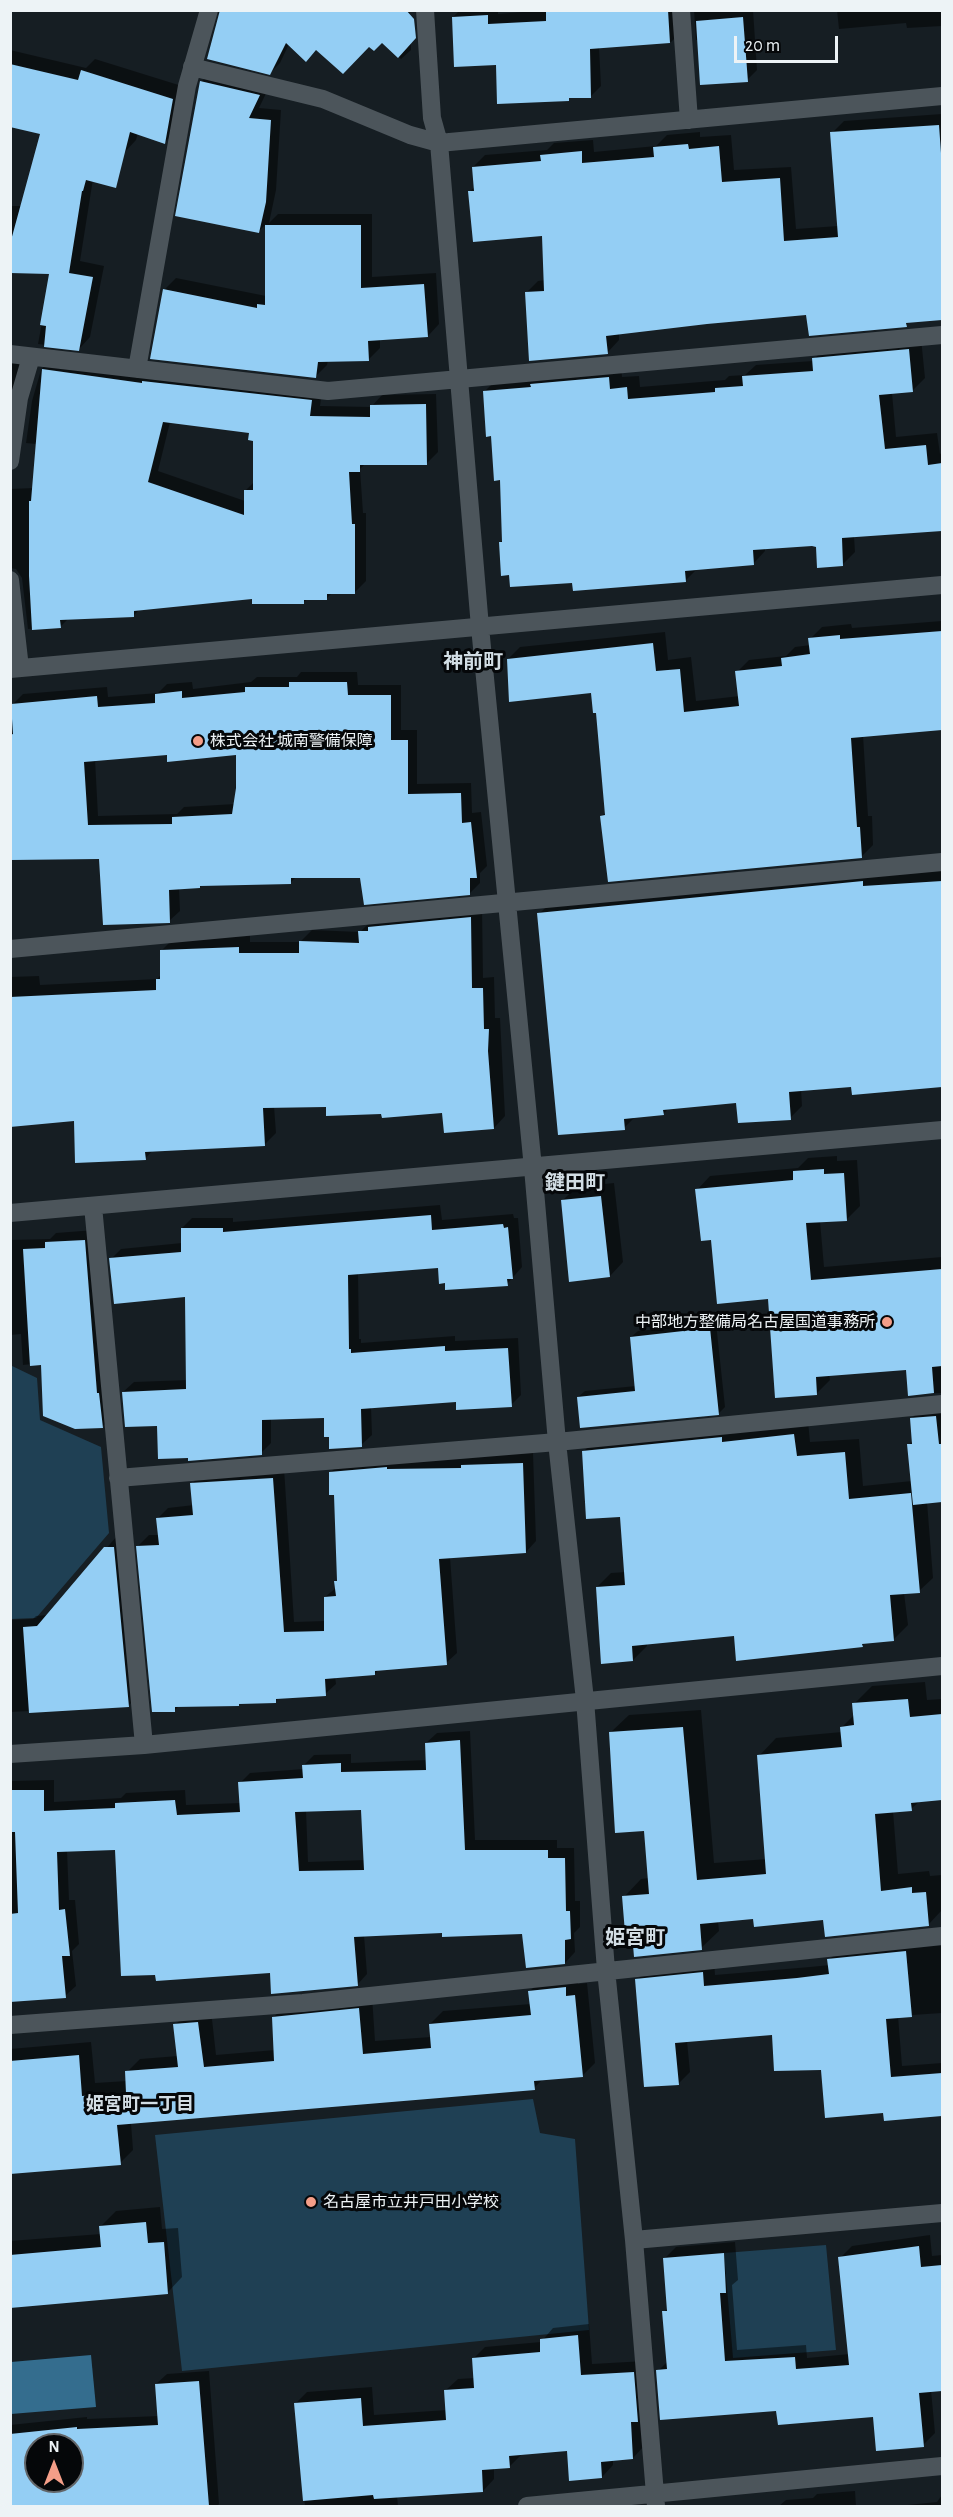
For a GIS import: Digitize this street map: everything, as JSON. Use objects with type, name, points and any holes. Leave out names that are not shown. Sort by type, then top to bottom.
[{"type":"street","points":[[137,369],[187,86],[209,10]]},
{"type":"street","points":[[425,10],[432,118],[439,142],[480,627],[533,1168],[557,1442],[585,1700],[606,1970],[634,2240],[656,2500]]},
{"type":"street","points":[[681,10],[689,120]]},
{"type":"street","points":[[192,67],[323,99],[410,135],[439,142],[942,96]]},
{"type":"street","points":[[10,354],[328,391],[942,335]]},
{"type":"street","points":[[10,461],[19,398],[31,357]]},
{"type":"street","points":[[10,580],[15,668],[942,585]]},
{"type":"street","points":[[10,949],[942,862]]},
{"type":"street","points":[[10,1213],[942,1130]]},
{"type":"street","points":[[93,1206],[144,1745]]},
{"type":"street","points":[[118,1478],[557,1442],[942,1404]]},
{"type":"street","points":[[10,1754],[144,1745],[942,1666]]},
{"type":"street","points":[[10,2025],[303,2003],[942,1936]]},
{"type":"street","points":[[634,2240],[942,2213]]},
{"type":"street","points":[[526,2506],[656,2500],[942,2466]]},
{"type":"shaded area","points":[[10,1365],[37,1378],[40,1420],[101,1447],[109,1533],[36,1618],[11,1619]]},
{"type":"shaded area","points":[[533,2099],[540,2133],[575,2139],[589,2330],[182,2371],[155,2135]]},
{"type":"shaded area","points":[[826,2245],[836,2350],[733,2358],[724,2253]]},
{"type":"shaded area","points":[[91,2355],[96,2407],[11,2414],[11,2362]]},
{"type":"building","points":[[220,10],[406,10],[414,19],[416,38],[398,58],[382,43],[374,51],[369,47],[343,74],[316,50],[306,62],[286,43],[270,75],[207,59]]},
{"type":"building","points":[[546,10],[668,10],[670,43],[590,49],[591,98],[569,98],[569,101],[497,104],[496,65],[454,67],[452,17],[488,15],[488,24],[546,21]]},
{"type":"building","points":[[743,17],[748,82],[700,85],[696,21]]},
{"type":"building","points":[[10,64],[78,80],[81,70],[173,99],[165,144],[130,132],[116,188],[86,180],[82,191],[69,273],[93,277],[79,351],[44,347],[46,326],[40,325],[49,274],[10,273],[10,244],[40,134],[10,127]]},
{"type":"building","points":[[200,81],[260,95],[249,118],[271,120],[266,202],[259,233],[175,216]]},
{"type":"building","points":[[939,125],[942,167],[942,320],[906,323],[907,327],[809,336],[806,315],[707,324],[606,336],[608,354],[529,361],[525,292],[544,291],[542,236],[473,242],[468,191],[474,191],[472,167],[541,161],[540,155],[582,151],[582,163],[654,157],[653,147],[688,144],[689,149],[719,146],[722,182],[780,178],[784,241],[838,237],[830,132]]},
{"type":"building","points":[[265,225],[361,225],[361,288],[424,284],[428,337],[368,341],[369,361],[318,362],[316,378],[150,359],[163,289],[257,308],[257,304],[265,305]]},
{"type":"building","points":[[909,349],[913,392],[879,395],[885,449],[926,445],[928,465],[942,463],[942,531],[842,538],[843,566],[817,568],[816,547],[812,546],[753,550],[754,565],[685,571],[686,582],[573,591],[572,583],[510,587],[509,575],[501,576],[500,480],[494,481],[491,436],[486,437],[483,391],[609,377],[610,389],[627,387],[628,399],[715,392],[715,388],[743,386],[742,376],[813,371],[812,358]]},
{"type":"building","points":[[42,369],[142,383],[142,381],[312,400],[310,416],[370,417],[370,405],[426,404],[427,465],[360,465],[360,472],[349,472],[352,524],[355,524],[355,594],[327,594],[327,600],[304,600],[304,604],[252,604],[252,599],[134,611],[134,617],[60,620],[61,628],[32,630],[29,576],[29,501],[31,501]],"holes":[[[163,422],[249,433],[248,440],[253,441],[253,490],[244,490],[244,515],[148,482]]]},
{"type":"building","points":[[942,631],[942,730],[851,738],[857,827],[860,827],[862,858],[608,882],[600,816],[605,815],[596,713],[593,713],[591,693],[509,702],[507,659],[653,643],[656,671],[680,669],[684,712],[739,706],[735,671],[782,666],[781,658],[810,654],[808,638],[840,635],[840,639]]},
{"type":"building","points":[[289,682],[347,682],[348,695],[391,695],[391,740],[408,740],[408,794],[461,793],[462,823],[471,822],[477,878],[470,878],[470,895],[364,905],[360,878],[291,878],[291,884],[200,886],[200,888],[169,890],[170,923],[103,925],[99,859],[11,860],[10,735],[13,734],[11,704],[97,696],[98,707],[155,703],[155,694],[182,691],[182,698],[245,692],[245,687],[289,687]],"holes":[[[167,755],[167,762],[236,755],[236,788],[232,814],[172,817],[172,824],[88,825],[84,762]]]},
{"type":"building","points":[[863,881],[863,886],[942,881],[942,1087],[852,1095],[851,1087],[789,1092],[791,1120],[738,1123],[736,1103],[663,1110],[664,1115],[624,1119],[625,1130],[558,1135],[537,913]]},
{"type":"building","points":[[471,917],[472,988],[483,988],[484,1029],[489,1029],[488,1051],[494,1129],[444,1133],[442,1113],[382,1118],[381,1114],[326,1116],[326,1107],[263,1108],[265,1146],[145,1152],[146,1160],[75,1163],[74,1121],[10,1127],[10,997],[156,990],[156,979],[160,979],[160,950],[239,947],[239,953],[299,953],[299,941],[359,943],[358,931],[368,931],[368,927]]},
{"type":"building","points":[[824,1169],[824,1174],[844,1173],[847,1221],[806,1223],[811,1280],[942,1269],[942,1366],[932,1367],[934,1393],[908,1396],[906,1370],[816,1377],[817,1395],[775,1398],[768,1299],[717,1304],[711,1240],[701,1241],[695,1189],[793,1180],[793,1171]]},
{"type":"building","points":[[601,1196],[610,1277],[569,1282],[561,1200]]},
{"type":"building","points":[[431,1215],[432,1230],[503,1224],[504,1228],[508,1227],[513,1279],[507,1279],[508,1286],[445,1290],[445,1283],[439,1284],[438,1268],[348,1275],[349,1349],[351,1353],[445,1346],[445,1351],[508,1348],[512,1407],[456,1410],[456,1402],[361,1409],[362,1447],[329,1449],[329,1437],[324,1437],[324,1418],[262,1420],[262,1455],[188,1461],[188,1458],[158,1459],[157,1426],[125,1427],[122,1392],[186,1389],[185,1297],[114,1304],[109,1258],[181,1252],[181,1228],[223,1228],[223,1232]]},
{"type":"building","points":[[85,1240],[97,1393],[99,1393],[103,1428],[75,1429],[43,1416],[41,1365],[30,1366],[23,1249],[45,1248],[45,1242]]},
{"type":"building","points":[[710,1328],[719,1415],[580,1428],[577,1397],[635,1391],[630,1337]]},
{"type":"building","points":[[936,1416],[939,1444],[942,1444],[942,1502],[913,1505],[907,1444],[912,1444],[910,1418]]},
{"type":"building","points":[[794,1434],[797,1456],[845,1452],[849,1499],[911,1493],[920,1593],[890,1595],[894,1641],[862,1644],[863,1647],[736,1661],[734,1636],[632,1646],[633,1661],[601,1664],[596,1587],[625,1585],[620,1517],[586,1519],[582,1451],[722,1437],[722,1442]]},
{"type":"building","points":[[523,1463],[526,1553],[439,1559],[447,1665],[375,1671],[375,1675],[325,1679],[326,1696],[276,1699],[276,1703],[239,1704],[239,1706],[175,1707],[175,1712],[152,1712],[136,1546],[159,1545],[156,1518],[193,1515],[190,1483],[273,1478],[284,1632],[324,1631],[324,1597],[336,1596],[334,1581],[337,1581],[334,1495],[329,1495],[329,1472],[387,1467],[387,1469],[461,1468],[461,1465]]},
{"type":"building","points":[[104,1547],[114,1547],[129,1707],[29,1713],[23,1627],[37,1626]]},
{"type":"building","points":[[908,1699],[910,1717],[942,1714],[942,1800],[911,1803],[912,1811],[875,1814],[881,1891],[912,1887],[912,1893],[926,1892],[929,1926],[825,1937],[823,1920],[754,1927],[753,1919],[700,1924],[702,1950],[634,1957],[633,1945],[626,1945],[622,1896],[649,1894],[644,1831],[615,1833],[609,1732],[683,1727],[697,1880],[766,1874],[757,1755],[842,1747],[840,1727],[854,1725],[852,1703]]},
{"type":"building","points":[[460,1740],[465,1850],[548,1850],[548,1858],[565,1858],[566,1911],[570,1911],[571,1939],[565,1940],[565,1964],[526,1968],[522,1934],[442,1937],[442,1933],[354,1937],[358,1986],[271,1994],[270,1973],[156,1981],[155,1975],[121,1976],[115,1850],[57,1852],[59,1910],[65,1909],[70,1956],[62,1956],[66,1998],[10,2002],[10,1914],[18,1913],[15,1832],[10,1832],[10,1790],[44,1790],[44,1811],[115,1808],[115,1803],[175,1800],[177,1815],[240,1812],[238,1782],[303,1778],[302,1765],[341,1763],[341,1772],[426,1770],[425,1743]],"holes":[[[361,1810],[364,1870],[299,1871],[295,1812]]]},
{"type":"building","points":[[906,1951],[912,2017],[886,2019],[891,2077],[942,2073],[942,2116],[884,2121],[883,2113],[825,2118],[821,2070],[774,2071],[772,2035],[675,2043],[679,2085],[644,2087],[635,1979],[703,1972],[704,1986],[797,1978],[829,1974],[827,1959]]},
{"type":"building","points":[[566,1987],[566,1996],[575,1995],[583,2077],[534,2081],[535,2090],[117,2125],[121,2165],[10,2174],[10,2061],[79,2055],[82,2096],[126,2093],[125,2071],[178,2067],[173,2024],[198,2022],[204,2067],[274,2061],[272,2017],[359,2008],[363,2054],[431,2048],[429,2024],[531,2015],[528,1991]]},
{"type":"building","points":[[146,2222],[148,2243],[164,2242],[168,2294],[10,2308],[10,2255],[101,2247],[99,2226]]},
{"type":"building","points":[[919,2246],[921,2267],[942,2265],[942,2391],[919,2393],[924,2447],[876,2451],[873,2417],[778,2425],[776,2411],[660,2420],[656,2370],[667,2369],[662,2311],[667,2311],[663,2258],[724,2253],[726,2293],[720,2293],[725,2361],[795,2357],[796,2369],[849,2365],[838,2257]]},
{"type":"building","points":[[578,2335],[581,2375],[634,2372],[638,2422],[631,2422],[633,2459],[601,2462],[602,2478],[569,2481],[567,2451],[509,2456],[510,2468],[482,2470],[483,2492],[374,2499],[373,2495],[303,2501],[294,2403],[361,2398],[363,2426],[446,2420],[444,2390],[474,2388],[472,2358],[540,2352],[540,2339]]},
{"type":"building","points":[[199,2381],[209,2506],[10,2506],[10,2434],[77,2427],[77,2429],[158,2425],[155,2384]]},
{"type":"place","name":"株式会社 城南警備保障","points":[[198,741]]},
{"type":"place","name":"中部地方整備局名古屋国道事務所","points":[[887,1322]]},
{"type":"place","name":"名古屋市立井戸田小学校","points":[[311,2202]]},
{"type":"district","name":"神前町","points":[[473,662]]},
{"type":"district","name":"鍵田町","points":[[575,1183]]},
{"type":"district","name":"姫宮町","points":[[635,1938]]},
{"type":"district","name":"姫宮町一丁目","points":[[140,2105]]}]
